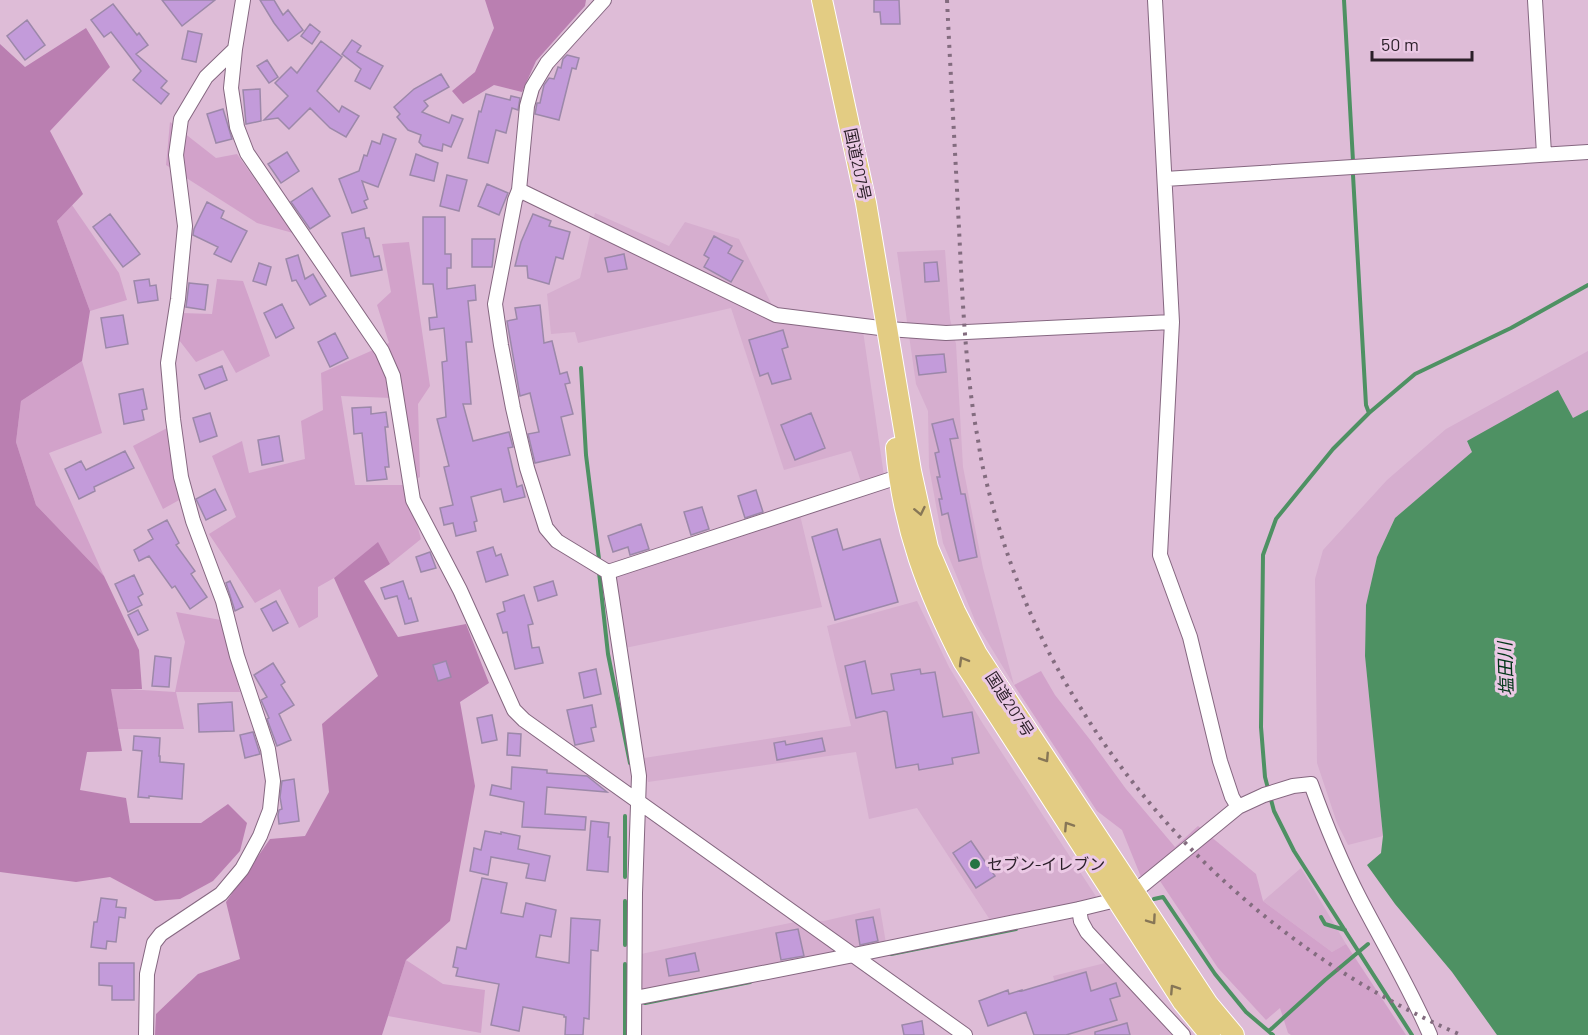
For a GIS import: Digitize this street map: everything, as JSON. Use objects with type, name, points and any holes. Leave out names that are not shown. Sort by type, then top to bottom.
[{"type":"highway","name":"国道207号","points":[[822,0],[866,202],[911,471],[928,548],[955,611],[977,654],[1125,896],[1182,1002],[1210,1035]]},
{"type":"highway","name":"国道207号","points":[[888,329],[898,477],[909,531],[943,622],[963,661],[1125,896],[1234,1035]]},
{"type":"street","points":[[243,0],[231,88],[237,127],[247,153],[382,351],[393,376],[413,500],[460,590],[514,710],[965,1035]]},
{"type":"street","points":[[604,0],[547,63],[531,88],[527,106],[519,190],[515,200],[495,304],[515,418],[527,468],[546,528],[557,541],[608,572],[898,477]]},
{"type":"street","points":[[1155,0],[1172,322],[1160,555],[1190,637],[1220,761],[1232,797],[1238,807]]},
{"type":"street","points":[[1535,0],[1545,154]]},
{"type":"street","points":[[146,1035],[147,974],[154,943],[161,934],[221,894],[242,869],[260,836],[270,810],[273,781],[268,749],[237,656],[223,601],[193,521],[181,477],[172,419],[168,363],[178,299],[185,226],[176,155],[181,119],[206,76],[235,49]]},
{"type":"street","points":[[1165,179],[1588,152]]},
{"type":"street","points":[[519,190],[776,315],[888,329],[946,333],[1172,322]]},
{"type":"street","points":[[608,572],[639,776],[634,1035]]},
{"type":"street","points":[[634,998],[1079,909],[1125,896],[1238,807],[1293,786],[1311,784],[1326,825],[1359,897],[1417,1004],[1430,1035]]},
{"type":"street","points":[[1079,909],[1081,921],[1087,932],[1183,1035]]},
{"type":"shaded area","points":[[485,0],[586,0],[585,6],[536,61],[522,92],[494,85],[463,104],[452,91],[475,72],[494,28]]},
{"type":"shaded area","points":[[86,28],[110,67],[50,131],[83,194],[57,221],[90,311],[82,361],[21,401],[16,442],[36,505],[104,576],[139,650],[142,689],[111,689],[122,751],[87,752],[80,790],[126,798],[130,823],[201,823],[228,804],[247,823],[240,851],[213,881],[180,899],[155,901],[110,877],[76,882],[0,872],[0,44],[25,67]]},
{"type":"shaded area","points":[[170,122],[216,158],[237,154],[293,233],[257,223],[166,165]]},
{"type":"shaded area","points":[[72,205],[119,273],[127,300],[90,311],[57,221]]},
{"type":"shaded area","points":[[595,213],[669,246],[685,222],[739,239],[780,321],[863,331],[884,476],[861,482],[851,451],[784,470],[731,308],[578,343],[575,332],[551,334],[547,294],[580,278]]},
{"type":"shaded area","points":[[409,242],[430,386],[418,404],[420,477],[406,485],[421,539],[390,564],[378,543],[334,578],[318,587],[318,617],[299,628],[280,589],[255,603],[209,534],[236,517],[212,456],[242,441],[249,473],[305,459],[301,421],[323,410],[321,373],[389,343],[377,305],[391,292],[382,244]],"holes":[[[341,396],[392,398],[406,485],[355,485]]]},
{"type":"shaded area","points":[[945,250],[950,319],[956,344],[963,467],[983,568],[1014,685],[976,623],[943,543],[929,467],[928,411],[916,384],[897,252]]},
{"type":"shaded area","points":[[217,279],[243,281],[270,356],[236,373],[223,350],[196,362],[179,340],[181,313],[212,314]]},
{"type":"shaded area","points":[[1588,351],[1588,410],[1573,418],[1558,391],[1467,442],[1473,452],[1395,518],[1377,557],[1366,605],[1365,656],[1383,836],[1348,845],[1337,823],[1317,763],[1315,579],[1323,550],[1387,480],[1446,429]]},
{"type":"shaded area","points":[[82,361],[102,433],[49,453],[104,576],[36,505],[16,442],[21,401]]},
{"type":"shaded area","points":[[169,427],[181,499],[163,509],[133,446]]},
{"type":"shaded area","points":[[800,515],[822,607],[625,648],[614,574]]},
{"type":"shaded area","points":[[378,542],[390,564],[364,581],[398,637],[466,624],[489,683],[460,702],[475,786],[450,921],[406,960],[382,1035],[155,1035],[156,1014],[198,974],[240,959],[226,902],[270,839],[305,836],[329,792],[322,724],[378,676],[334,578]]},
{"type":"shaded area","points":[[917,601],[949,667],[983,724],[1099,901],[992,923],[917,808],[869,819],[856,752],[648,782],[644,758],[851,726],[827,626]]},
{"type":"shaded area","points":[[176,612],[221,620],[240,692],[176,692],[184,729],[118,729],[110,688],[175,692],[185,642]]},
{"type":"shaded area","points":[[1041,671],[1055,695],[1126,789],[1175,847],[1198,826],[1256,874],[1263,901],[1332,952],[1346,944],[1406,1035],[1291,1035],[1288,1033],[1280,1008],[1266,1020],[1218,968],[1152,869],[1141,877],[1122,830],[1097,811],[1014,685]]},
{"type":"shaded area","points":[[1301,868],[1346,944],[1332,952],[1263,901]]},
{"type":"shaded area","points":[[880,908],[886,943],[641,991],[641,954],[795,922],[824,921]]},
{"type":"shaded area","points":[[406,960],[443,984],[485,990],[481,1033],[388,1016]]},
{"type":"shaded area","points":[[1117,960],[1193,1035],[1070,1035],[1053,976]]},
{"type":"water","name":"塩田川","points":[[1558,390],[1573,418],[1588,410],[1588,1035],[1497,1035],[1452,972],[1395,904],[1367,865],[1381,853],[1383,836],[1365,656],[1366,605],[1377,557],[1395,518],[1472,452],[1467,441]]},
{"type":"building","points":[[162,0],[215,0],[182,26]]},
{"type":"building","points":[[260,0],[274,0],[283,15],[288,10],[303,30],[288,41]]},
{"type":"building","points":[[874,0],[899,0],[900,24],[881,24],[880,12],[874,12]]},
{"type":"building","points":[[113,4],[137,35],[139,33],[148,45],[136,54],[167,81],[161,88],[169,94],[161,104],[133,80],[141,71],[111,32],[104,37],[91,20]]},
{"type":"building","points":[[27,20],[45,45],[25,60],[7,36]]},
{"type":"building","points":[[310,24],[320,32],[312,44],[301,36]]},
{"type":"building","points":[[188,31],[202,34],[196,62],[182,59]]},
{"type":"building","points":[[352,40],[361,46],[357,52],[383,66],[370,89],[355,81],[361,69],[342,54]]},
{"type":"building","points":[[321,41],[342,57],[317,91],[339,112],[342,106],[359,116],[346,137],[330,128],[310,108],[289,129],[278,118],[264,120],[288,96],[275,83],[291,67],[297,73]]},
{"type":"building","points":[[567,55],[579,58],[576,69],[572,68],[559,120],[535,114],[544,85],[549,78],[554,79],[558,67],[561,68],[563,59]]},
{"type":"building","points":[[267,60],[278,77],[269,83],[257,66]]},
{"type":"building","points":[[441,74],[449,87],[424,101],[428,106],[422,112],[449,123],[452,115],[463,119],[451,147],[443,144],[442,151],[423,146],[419,142],[421,135],[408,130],[397,117],[400,114],[394,107],[414,89]]},
{"type":"building","points":[[260,89],[261,121],[246,124],[243,90]]},
{"type":"building","points":[[486,94],[510,100],[511,96],[520,98],[518,110],[512,108],[506,133],[496,130],[488,163],[468,158],[479,111],[481,112]]},
{"type":"building","points":[[223,109],[232,139],[216,143],[207,114]]},
{"type":"building","points":[[383,134],[396,139],[378,187],[362,181],[368,199],[364,201],[367,208],[352,213],[339,179],[359,171],[372,141],[380,144]]},
{"type":"building","points":[[287,152],[299,171],[281,183],[268,164]]},
{"type":"building","points":[[416,154],[438,163],[434,181],[410,175]]},
{"type":"building","points":[[447,175],[467,180],[459,211],[440,206]]},
{"type":"building","points":[[487,184],[508,193],[499,215],[478,206]]},
{"type":"building","points":[[312,188],[330,216],[310,229],[291,202]]},
{"type":"building","points":[[207,202],[224,211],[221,218],[247,231],[231,262],[214,254],[218,247],[193,235]]},
{"type":"building","points":[[110,214],[140,254],[123,267],[93,227]]},
{"type":"building","points":[[533,214],[551,221],[549,226],[570,232],[563,259],[556,257],[549,284],[528,278],[527,266],[515,266],[521,242]]},
{"type":"building","points":[[423,217],[445,217],[445,254],[451,254],[451,268],[447,268],[447,289],[475,285],[476,300],[468,301],[472,342],[466,342],[471,404],[463,404],[473,441],[509,432],[513,447],[508,448],[517,487],[522,485],[525,497],[504,502],[501,489],[471,497],[477,521],[474,522],[476,531],[456,536],[453,523],[444,525],[440,508],[453,505],[444,467],[449,466],[437,419],[446,417],[442,362],[447,361],[444,328],[430,330],[429,318],[437,317],[433,284],[423,284]]},
{"type":"building","points":[[364,228],[374,257],[379,256],[382,270],[351,276],[342,233]]},
{"type":"building","points":[[714,236],[732,246],[728,253],[743,261],[731,282],[704,267],[709,258],[704,255]]},
{"type":"building","points":[[472,239],[495,239],[492,267],[472,267]]},
{"type":"building","points":[[624,254],[627,269],[608,272],[605,258]]},
{"type":"building","points":[[298,255],[305,279],[313,274],[326,296],[310,305],[296,280],[292,281],[286,259]]},
{"type":"building","points":[[937,262],[939,281],[925,282],[924,263]]},
{"type":"building","points":[[259,263],[271,267],[266,285],[253,281]]},
{"type":"building","points":[[149,279],[150,286],[156,285],[158,300],[138,303],[134,281]]},
{"type":"building","points":[[189,283],[208,285],[205,310],[186,307]]},
{"type":"building","points":[[282,304],[294,328],[276,338],[264,313]]},
{"type":"building","points":[[540,305],[544,343],[552,341],[560,374],[567,372],[570,383],[565,384],[573,414],[561,417],[570,455],[535,463],[528,434],[539,432],[530,393],[520,396],[507,321],[517,319],[515,308]]},
{"type":"building","points":[[123,315],[128,344],[106,348],[101,318]]},
{"type":"building","points":[[783,330],[788,347],[782,349],[791,379],[772,384],[768,373],[760,376],[749,340]]},
{"type":"building","points":[[335,333],[348,358],[330,367],[318,342]]},
{"type":"building","points":[[944,354],[946,372],[919,375],[916,356]]},
{"type":"building","points":[[222,366],[227,380],[205,389],[199,375]]},
{"type":"building","points":[[143,389],[147,409],[142,410],[144,420],[124,424],[119,394]]},
{"type":"building","points":[[371,407],[371,414],[386,412],[388,427],[385,427],[389,467],[385,467],[387,479],[367,481],[362,433],[354,434],[352,408]]},
{"type":"building","points":[[210,413],[217,436],[200,442],[193,418]]},
{"type":"building","points":[[811,413],[825,448],[795,460],[781,425]]},
{"type":"building","points":[[953,419],[958,438],[950,439],[961,494],[965,494],[977,557],[959,561],[948,513],[942,515],[939,499],[942,499],[937,477],[940,477],[935,453],[939,452],[932,424]]},
{"type":"building","points":[[279,436],[283,461],[262,465],[258,440]]},
{"type":"building","points":[[125,451],[134,468],[94,487],[95,491],[79,499],[65,469],[81,461],[86,470]]},
{"type":"building","points":[[215,489],[226,510],[206,520],[196,499]]},
{"type":"building","points":[[756,490],[763,512],[745,518],[738,496]]},
{"type":"building","points":[[702,507],[709,529],[691,535],[684,512]]},
{"type":"building","points":[[167,520],[179,543],[176,545],[195,571],[191,574],[207,597],[190,609],[175,586],[172,588],[149,556],[139,561],[134,550],[153,539],[148,530]]},
{"type":"building","points":[[641,524],[649,549],[630,555],[628,547],[613,552],[608,536]]},
{"type":"building","points":[[837,529],[843,550],[880,539],[898,602],[835,620],[812,537]]},
{"type":"building","points":[[493,547],[496,556],[501,554],[508,575],[486,582],[477,552]]},
{"type":"building","points":[[430,552],[436,568],[421,572],[416,557]]},
{"type":"building","points":[[134,575],[143,594],[138,597],[142,605],[128,612],[115,584]]},
{"type":"building","points":[[230,581],[243,607],[235,611],[226,583]]},
{"type":"building","points":[[403,581],[418,621],[405,624],[397,596],[385,599],[381,588]]},
{"type":"building","points":[[553,581],[557,595],[538,601],[534,587]]},
{"type":"building","points":[[524,595],[533,624],[528,625],[532,648],[539,647],[543,663],[515,669],[507,632],[503,633],[497,614],[505,611],[503,602]]},
{"type":"building","points":[[276,601],[288,623],[273,631],[261,609]]},
{"type":"building","points":[[138,610],[148,630],[138,635],[128,615]]},
{"type":"building","points":[[155,656],[171,658],[169,687],[152,686]]},
{"type":"building","points":[[446,661],[451,677],[438,681],[433,665]]},
{"type":"building","points":[[865,661],[872,694],[894,690],[891,674],[920,669],[921,674],[935,672],[943,717],[972,712],[979,753],[952,758],[953,764],[919,770],[918,764],[896,768],[887,712],[856,718],[845,666]]},
{"type":"building","points":[[273,663],[285,682],[281,685],[294,705],[279,714],[291,740],[277,746],[261,700],[267,697],[254,675]]},
{"type":"building","points":[[596,669],[601,694],[584,698],[579,673]]},
{"type":"building","points":[[232,702],[234,731],[199,732],[198,704]]},
{"type":"building","points":[[592,705],[596,727],[591,728],[594,741],[575,745],[567,710]]},
{"type":"building","points":[[492,715],[497,740],[482,743],[477,718]]},
{"type":"building","points":[[253,732],[260,754],[245,758],[240,735]]},
{"type":"building","points":[[508,733],[521,734],[520,756],[507,755]]},
{"type":"building","points":[[134,736],[160,738],[160,762],[184,764],[182,799],[138,797],[142,751],[133,750]]},
{"type":"building","points":[[822,738],[825,751],[777,760],[774,743],[785,741],[786,745]]},
{"type":"building","points":[[512,767],[587,776],[607,792],[547,787],[545,814],[586,817],[585,830],[522,827],[524,802],[490,795],[492,785],[511,789]]},
{"type":"building","points":[[294,779],[299,821],[279,824],[279,810],[282,809],[280,797],[282,781]]},
{"type":"building","points":[[591,821],[609,823],[608,872],[587,870]]},
{"type":"building","points":[[485,831],[520,836],[518,849],[550,856],[545,881],[526,878],[529,864],[491,857],[488,875],[470,871],[474,848],[481,850]]},
{"type":"building","points":[[971,841],[995,876],[976,888],[953,853]]},
{"type":"building","points":[[482,878],[507,883],[501,913],[523,917],[526,903],[556,910],[551,937],[540,935],[536,957],[569,963],[571,918],[600,920],[598,951],[591,950],[589,1019],[584,1018],[583,1035],[565,1035],[566,1017],[564,1015],[523,1007],[519,1031],[491,1025],[499,984],[456,976],[458,968],[453,967],[457,947],[466,949]]},
{"type":"building","points":[[101,898],[117,900],[116,907],[126,908],[125,918],[119,917],[116,942],[107,941],[106,949],[91,947],[94,922],[97,922]]},
{"type":"building","points":[[873,917],[878,941],[860,945],[856,920]]},
{"type":"building","points":[[798,929],[804,956],[781,960],[776,933]]},
{"type":"building","points":[[695,953],[699,971],[669,976],[666,959]]},
{"type":"building","points":[[99,963],[134,963],[134,1000],[112,1000],[112,986],[99,985]]},
{"type":"building","points":[[1086,972],[1091,991],[1116,983],[1120,996],[1110,999],[1117,1020],[1066,1035],[1034,1035],[1026,1012],[988,1026],[979,1001],[1008,990],[1009,994],[1022,991]]},
{"type":"building","points":[[922,1021],[924,1035],[904,1035],[902,1025]]},
{"type":"building","points":[[1127,1023],[1130,1035],[1095,1035],[1095,1032]]},
{"type":"waterway","points":[[1344,0],[1353,161]]},
{"type":"waterway","points":[[1353,175],[1366,405],[1369,413]]},
{"type":"waterway","points":[[1412,1035],[1294,851],[1274,811],[1265,777],[1261,727],[1263,555],[1276,519],[1333,449],[1369,413],[1415,374],[1511,328],[1588,285]]},
{"type":"waterway","points":[[581,368],[586,455],[599,559]]},
{"type":"waterway","points":[[599,572],[608,654],[630,763]]},
{"type":"waterway","points":[[625,816],[625,877]]},
{"type":"waterway","points":[[1154,899],[1163,897],[1215,974],[1246,1012],[1273,1035]]},
{"type":"waterway","points":[[625,901],[625,945]]},
{"type":"waterway","points":[[1321,917],[1325,924],[1345,930]]},
{"type":"waterway","points":[[891,954],[1016,929]]},
{"type":"waterway","points":[[1269,1031],[1368,944]]},
{"type":"waterway","points":[[625,964],[625,1035]]},
{"type":"waterway","points":[[645,1003],[750,982]]},
{"type":"railway","points":[[947,0],[964,316],[976,429],[998,526],[1016,579],[1038,631],[1064,680],[1100,738],[1141,792],[1185,843],[1234,890],[1286,933],[1341,971],[1400,1006],[1461,1035]]},
{"type":"place","name":"セブン-イレブン","points":[[975,864]]}]
